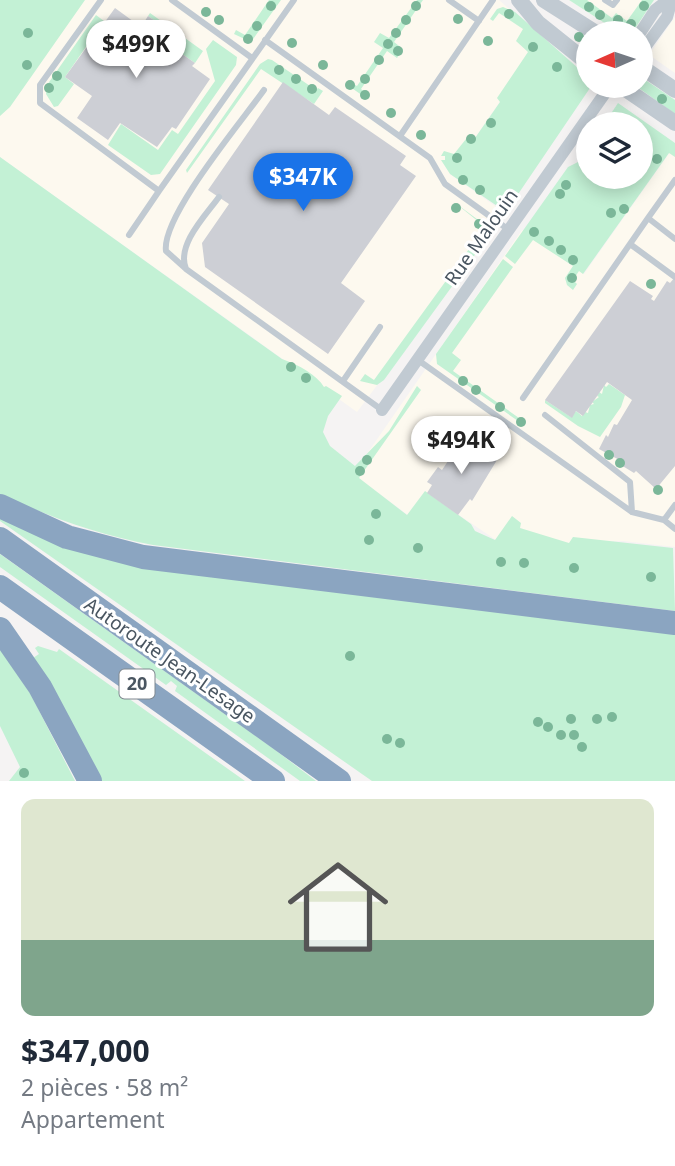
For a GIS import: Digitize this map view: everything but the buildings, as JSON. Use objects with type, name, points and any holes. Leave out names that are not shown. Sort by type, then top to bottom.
[{"type":"highway","points":[[0,506],[67,537],[143,557],[675,623]]},
{"type":"highway","name":"Autoroute Jean-Lesage","points":[[0,539],[340,781]]},
{"type":"highway","name":"Autoroute Jean-Lesage","points":[[0,587],[273,781]]},
{"type":"highway","points":[[0,629],[40,687],[90,781]]},
{"type":"street","points":[[519,0],[538,23],[576,53]]},
{"type":"street","points":[[544,0],[577,21]]},
{"type":"street","points":[[648,21],[655,10],[670,0]]},
{"type":"street","points":[[653,36],[667,17],[670,0]]},
{"type":"street","points":[[653,74],[675,90]]},
{"type":"street","name":"Rue Malouin","points":[[383,410],[602,98]]},
{"type":"street","points":[[639,98],[675,123]]},
{"type":"lane","points":[[101,0],[40,85],[40,103],[159,191]]},
{"type":"lane","points":[[172,0],[252,58]]},
{"type":"lane","points":[[129,235],[294,0]]},
{"type":"lane","points":[[449,0],[479,20]]},
{"type":"lane","points":[[400,136],[493,0]]},
{"type":"lane","points":[[605,0],[613,5],[617,0]]},
{"type":"lane","points":[[265,40],[430,158],[445,184],[509,230]]},
{"type":"lane","points":[[264,90],[184,202],[169,227],[166,251],[186,269],[383,410]]},
{"type":"lane","points":[[523,398],[675,180]]},
{"type":"lane","points":[[186,269],[183,260],[188,244],[219,197]]},
{"type":"lane","points":[[648,218],[675,239]]},
{"type":"lane","points":[[630,244],[675,277]]},
{"type":"lane","points":[[343,382],[380,327]]},
{"type":"lane","points":[[417,360],[632,512],[664,520],[675,529]]},
{"type":"lane","points":[[544,415],[630,482],[632,512]]},
{"type":"lane","points":[[664,520],[675,505]]},
{"type":"shaded area","points":[[76,0],[499,0],[543,39],[450,174],[502,211],[476,254],[357,412],[0,157],[0,108]]},
{"type":"shaded area","points":[[569,0],[654,0],[640,21],[601,21]]},
{"type":"shaded area","points":[[675,17],[675,73],[653,58],[653,49]]},
{"type":"shaded area","points":[[675,145],[675,547],[623,541],[569,543],[496,540],[425,492],[408,515],[353,474],[522,230],[584,274],[644,189],[653,189],[653,176]]},
{"type":"green space","points":[[0,0],[85,0],[10,107],[0,116]]},
{"type":"green space","points":[[269,0],[281,0],[251,42],[234,34],[236,30],[245,35]]},
{"type":"green space","points":[[417,0],[423,0],[394,42],[403,49],[397,58],[387,51],[361,89],[368,95],[366,98],[346,84],[348,81],[357,86],[383,48],[374,42],[380,33],[389,38]]},
{"type":"green space","points":[[569,0],[587,0],[612,18],[616,13],[627,21],[601,21]]},
{"type":"green space","points":[[642,0],[654,0],[640,21],[627,21]]},
{"type":"green space","points":[[503,7],[515,12],[576,66],[576,98],[583,98],[506,212],[450,174],[441,160],[445,160],[445,156],[441,156],[444,151],[454,154],[470,134],[475,138],[500,102],[497,98],[528,52],[516,41],[523,29],[499,13],[493,21],[490,19],[497,9]]},
{"type":"green space","points":[[150,13],[203,51],[195,63],[169,45],[175,35],[148,16]]},
{"type":"green space","points":[[96,15],[104,21],[65,77],[74,84],[58,106],[54,107],[46,94],[47,85]]},
{"type":"green space","points":[[213,40],[237,57],[236,65],[160,174],[151,175],[108,145],[121,124],[158,150],[172,130],[178,134],[215,81],[206,49]]},
{"type":"green space","points":[[268,59],[316,90],[318,88],[323,91],[314,104],[261,69],[187,173],[186,170],[260,64]]},
{"type":"green space","points":[[653,85],[675,100],[675,114],[653,98]]},
{"type":"green space","points":[[618,103],[631,112],[612,112]]},
{"type":"green space","points":[[653,128],[675,143],[675,157],[669,153],[653,176]]},
{"type":"green space","points":[[0,157],[282,359],[307,371],[324,387],[342,396],[328,416],[323,432],[330,446],[355,466],[389,431],[417,386],[421,390],[359,478],[407,515],[425,491],[471,524],[475,531],[495,540],[512,516],[521,523],[520,528],[569,543],[573,537],[673,548],[675,611],[153,545],[75,524],[0,495]]},
{"type":"green space","points":[[576,163],[576,189],[643,189],[583,274],[579,271],[573,280],[577,284],[573,290],[567,285],[565,278],[573,266],[533,240],[515,264],[505,256],[568,167]]},
{"type":"green space","points":[[454,202],[485,225],[488,230],[485,241],[384,380],[377,385],[360,381],[365,374],[374,380],[485,227]]},
{"type":"green space","points":[[503,259],[513,267],[452,353],[461,360],[453,371],[519,418],[518,421],[437,364],[436,354]]},
{"type":"green space","points":[[609,384],[625,395],[621,407],[600,437],[578,426],[545,403],[545,400],[571,417],[576,411],[582,416],[585,412],[588,413],[590,405],[594,404],[592,402],[599,397],[599,392],[602,394],[604,385],[606,387]]},
{"type":"green space","points":[[474,426],[506,449],[497,460],[464,437]]},
{"type":"green space","points":[[0,516],[33,530],[675,630],[675,781],[372,781],[0,521]]},
{"type":"green space","points":[[0,554],[316,781],[300,781],[175,691],[177,686],[171,681],[166,685],[0,567]]},
{"type":"green space","points":[[38,646],[57,652],[59,649],[245,781],[101,781],[33,658],[39,654],[35,648]]},
{"type":"green space","points":[[0,649],[30,693],[75,781],[9,781],[20,767],[0,726]]}]
